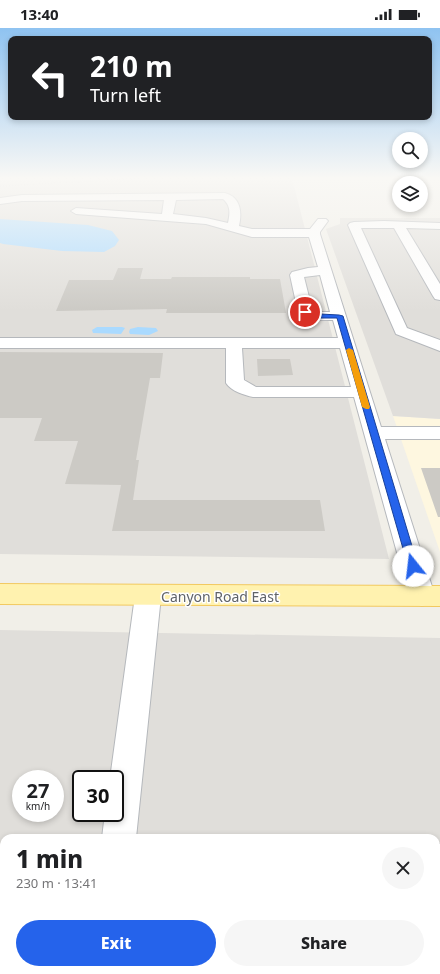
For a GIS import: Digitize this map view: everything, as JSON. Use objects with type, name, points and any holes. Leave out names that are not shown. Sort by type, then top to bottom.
[{"type":"main road","name":"Canyon Road East","points":[[0,594],[148,596],[431,596]]},
{"type":"street","points":[[211,222],[252,233],[318,227],[326,271],[374,433],[431,596]]},
{"type":"street","points":[[233,227],[234,222]]},
{"type":"street","points":[[440,226],[398,224],[354,225],[401,331],[440,346]]},
{"type":"street","points":[[398,224],[440,296]]},
{"type":"street","points":[[326,271],[308,272],[297,275],[305,312],[319,316],[339,316]]},
{"type":"street","points":[[0,343],[347,343]]},
{"type":"street","points":[[234,343],[235,383],[253,392],[362,392]]},
{"type":"street","points":[[374,433],[440,433]]},
{"type":"street","points":[[119,834],[148,596]]},
{"type":"shaded area","points":[[0,222],[303,222],[389,559],[0,554]]},
{"type":"shaded area","points":[[340,222],[440,222],[440,419],[393,416],[326,229],[340,224]]},
{"type":"shaded area","points":[[393,416],[440,419],[440,552]]},
{"type":"shaded area","points":[[0,630],[440,638],[440,834],[0,834]]},
{"type":"water","points":[[0,222],[46,222],[88,225],[112,231],[119,240],[115,246],[104,252],[62,251],[0,243]]},
{"type":"water","points":[[97,327],[125,328],[121,334],[93,333],[92,330]]},
{"type":"water","points":[[138,327],[156,328],[158,331],[149,335],[130,334],[130,329]]},
{"type":"building","points":[[118,268],[143,268],[140,279],[171,279],[172,277],[250,277],[250,279],[280,279],[286,313],[166,313],[167,309],[56,311],[69,280],[113,280]]},
{"type":"building","points":[[0,352],[163,353],[160,378],[150,378],[136,460],[139,460],[133,500],[320,500],[325,531],[112,531],[121,485],[65,484],[78,441],[34,441],[42,418],[0,418]]},
{"type":"building","points":[[257,359],[290,359],[293,375],[258,376]]},
{"type":"building","points":[[421,468],[440,468],[440,517],[438,517]]},
{"type":"slow traffic","points":[[349,350],[366,407]]},
{"type":"route","points":[[305,312],[319,316],[339,316],[413,566]]}]
